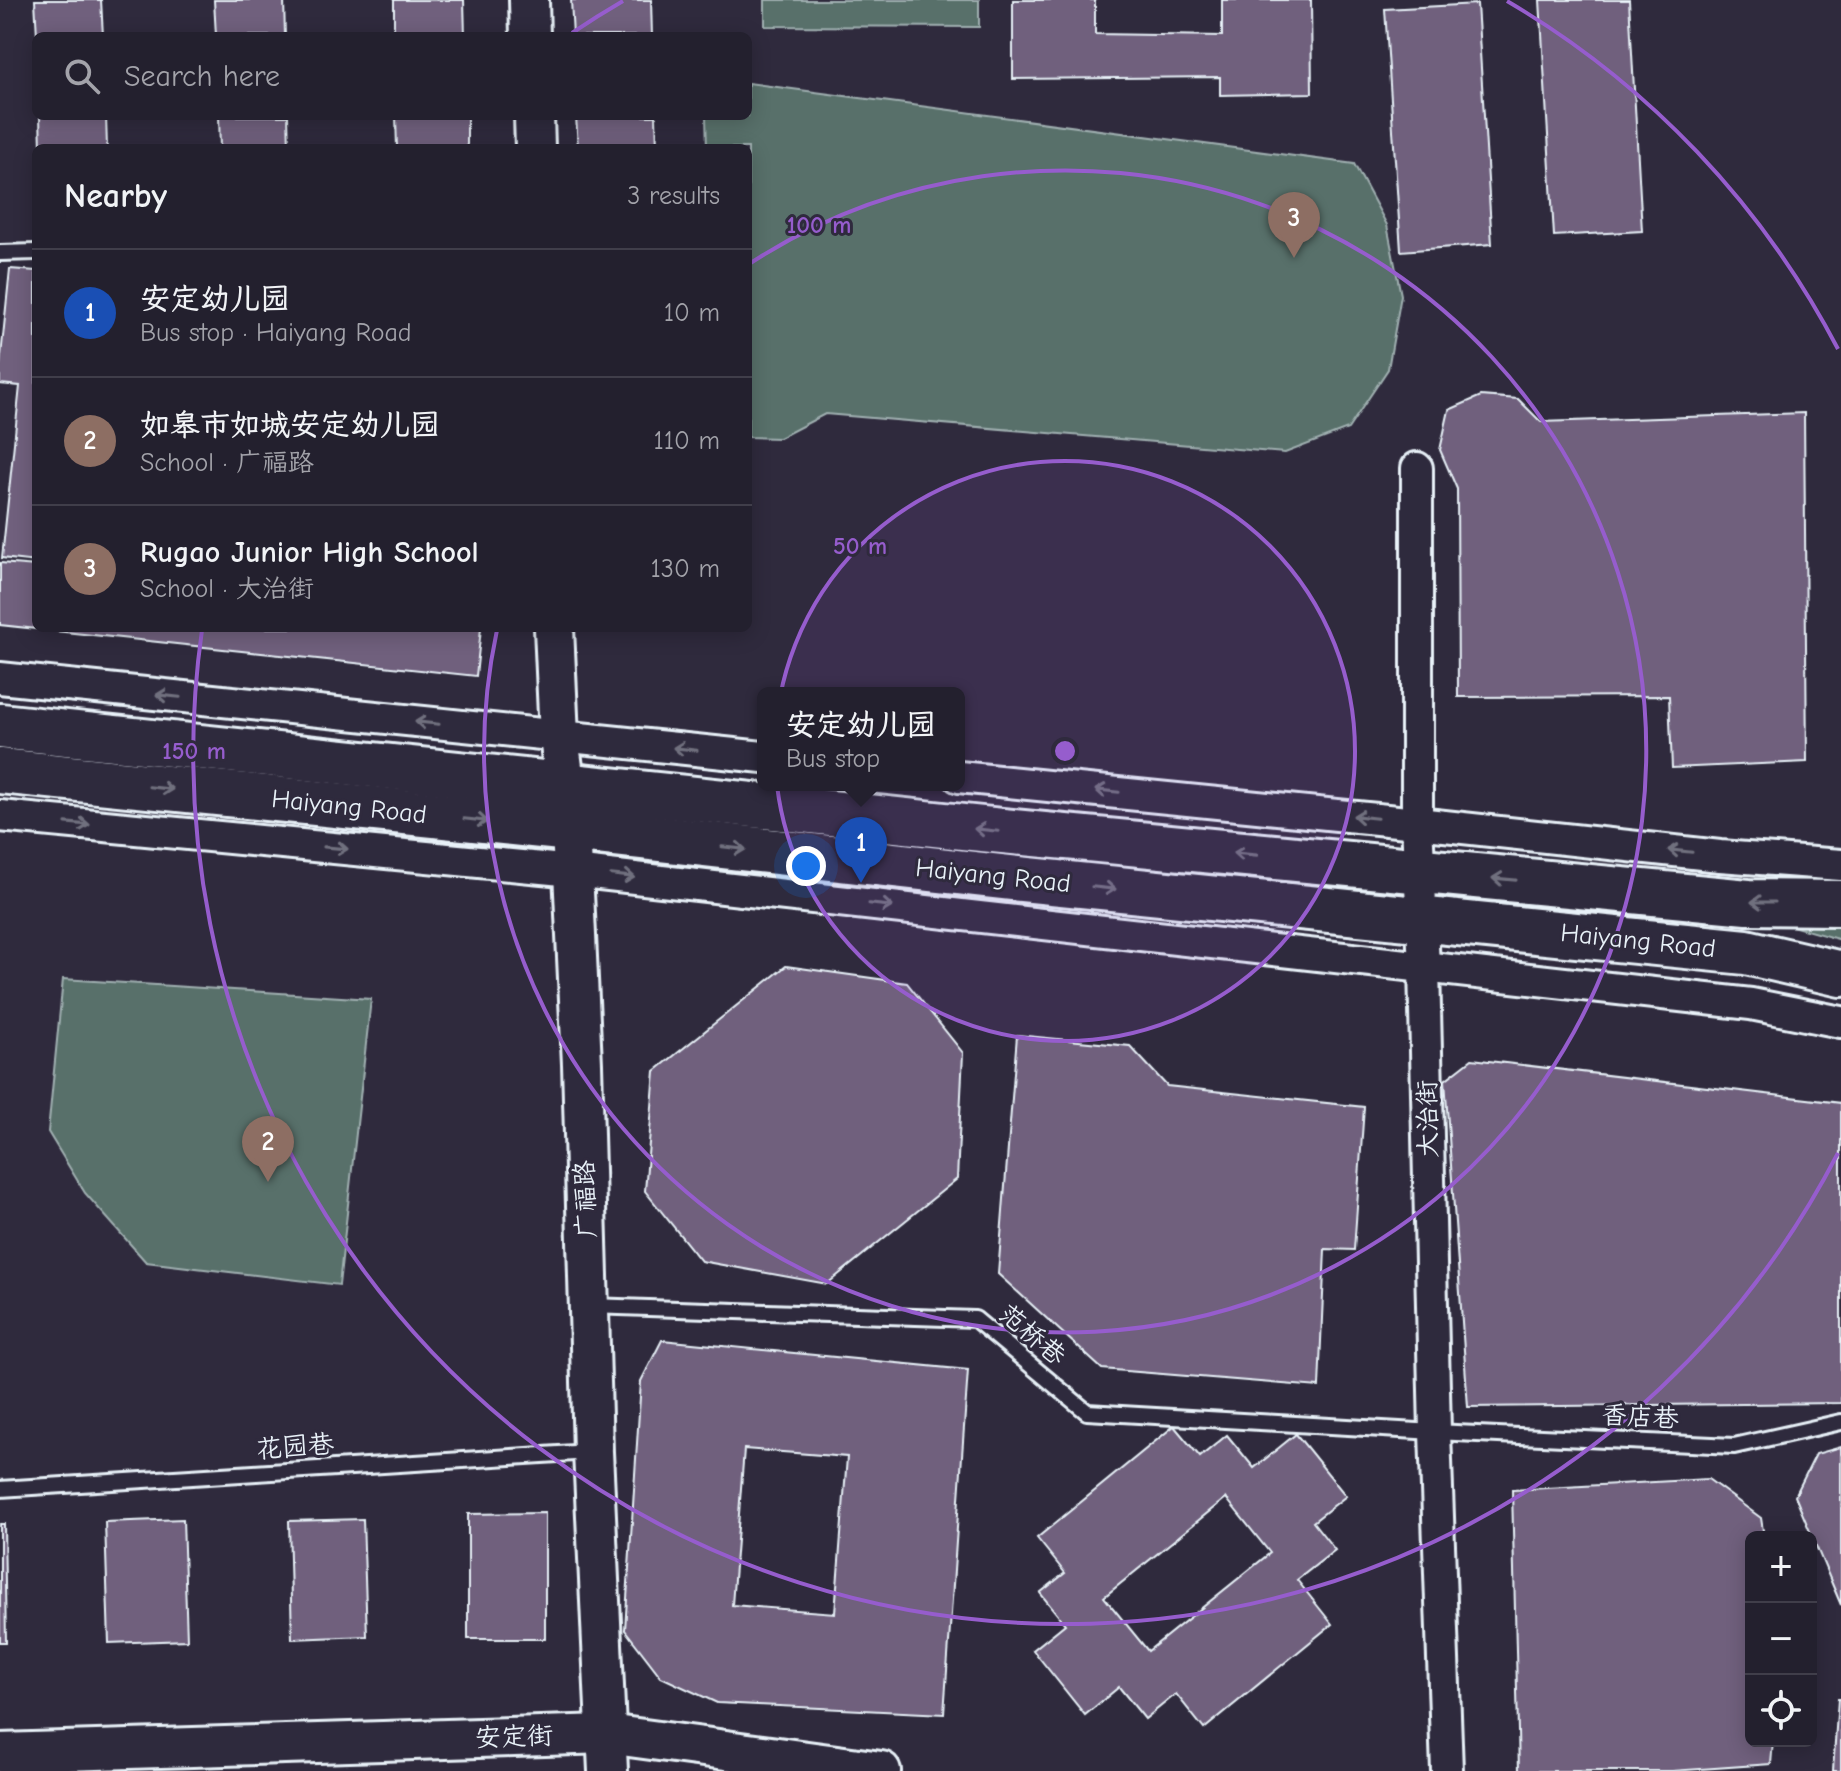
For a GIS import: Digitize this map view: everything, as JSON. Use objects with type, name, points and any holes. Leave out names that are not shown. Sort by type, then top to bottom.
[{"type":"main road","name":"Haiyang Road","points":[[0,726],[982,829],[1748,902],[1841,903]]},
{"type":"main road","name":"Haiyang Road","points":[[0,771],[572,850],[1020,879],[1746,952],[1841,974]]},
{"type":"street","points":[[529,0],[530,32]]},
{"type":"street","points":[[534,120],[535,144]]},
{"type":"street","name":"大治街","points":[[1417,468],[1417,823],[1421,871],[1447,1771]]},
{"type":"street","name":"广福路","points":[[554,632],[559,737],[572,850],[583,1079],[593,1452],[608,1771]]},
{"type":"street","points":[[0,678],[757,756]]},
{"type":"street","points":[[965,778],[1720,856],[1841,865]]},
{"type":"street","points":[[0,816],[572,850],[1424,967],[1751,1004],[1841,1022]]},
{"type":"street","name":"安定街","points":[[0,1753],[607,1734],[881,1771]]},
{"type":"lane","points":[[0,253],[32,252]]},
{"type":"lane","name":"范桥巷","points":[[589,1306],[975,1319],[1087,1412],[1435,1432]]},
{"type":"lane","name":"香店巷","points":[[1435,1432],[1734,1446],[1841,1422]]},
{"type":"lane","name":"花园巷","points":[[0,1489],[593,1452]]},
{"type":"green space","points":[[765,0],[979,0],[979,27],[765,26]]},
{"type":"green space","points":[[752,84],[1354,164],[1387,225],[1401,295],[1388,369],[1348,429],[1285,453],[825,414],[779,438],[752,437],[752,144],[707,144],[706,120],[752,120]]},
{"type":"green space","points":[[1757,916],[1841,921],[1841,940]]},
{"type":"green space","points":[[63,979],[371,999],[339,1285],[146,1262],[85,1193],[48,1132]]},
{"type":"building","points":[[35,0],[101,0],[103,32],[37,32]]},
{"type":"building","points":[[214,0],[284,0],[285,32],[216,32]]},
{"type":"building","points":[[394,0],[464,0],[465,32],[394,32]]},
{"type":"building","points":[[571,0],[651,0],[652,32],[573,32]]},
{"type":"building","points":[[1013,0],[1095,0],[1095,34],[1222,36],[1222,0],[1311,0],[1312,93],[1220,95],[1220,77],[1013,79]]},
{"type":"building","points":[[1540,0],[1629,0],[1642,231],[1554,236]]},
{"type":"building","points":[[1477,4],[1492,244],[1401,251],[1385,9]]},
{"type":"building","points":[[40,120],[106,120],[107,144],[41,144]]},
{"type":"building","points":[[219,120],[288,120],[289,144],[220,144]]},
{"type":"building","points":[[396,120],[467,120],[467,144],[397,144]]},
{"type":"building","points":[[576,120],[656,120],[657,144],[578,144]]},
{"type":"building","points":[[10,269],[32,271],[32,562],[2,558],[20,386],[0,384]]},
{"type":"building","points":[[1481,396],[1518,399],[1541,422],[1804,413],[1807,762],[1672,768],[1669,696],[1458,697],[1457,489],[1440,450],[1449,410]]},
{"type":"building","points":[[0,563],[32,566],[32,628],[0,625]]},
{"type":"building","points":[[65,632],[481,632],[476,676]]},
{"type":"building","points":[[786,966],[907,983],[963,1053],[957,1179],[827,1284],[701,1261],[645,1191],[655,1071]]},
{"type":"building","points":[[1017,1035],[1130,1046],[1167,1086],[1364,1107],[1354,1250],[1325,1249],[1319,1387],[1102,1369],[998,1274]]},
{"type":"building","points":[[1472,1059],[1841,1103],[1841,1403],[1468,1407],[1445,1080]]},
{"type":"building","points":[[662,1340],[968,1370],[944,1714],[717,1703],[661,1677],[625,1630],[641,1381]],"holes":[[[744,1449],[847,1457],[835,1613],[732,1605]]]},
{"type":"building","points":[[1174,1426],[1200,1457],[1227,1435],[1254,1468],[1296,1434],[1346,1496],[1313,1522],[1335,1550],[1297,1580],[1332,1624],[1204,1729],[1176,1694],[1145,1719],[1119,1687],[1085,1715],[1033,1650],[1065,1624],[1040,1593],[1065,1573],[1037,1538]],"holes":[[[1226,1498],[1270,1553],[1148,1651],[1104,1597]]]},
{"type":"building","points":[[1841,1447],[1841,1605],[1817,1548],[1817,1531],[1810,1531],[1795,1496],[1816,1454]]},
{"type":"building","points":[[1708,1479],[1761,1518],[1763,1531],[1745,1531],[1745,1747],[1772,1747],[1771,1764],[1672,1771],[1519,1771],[1512,1490]]},
{"type":"building","points":[[545,1513],[545,1639],[468,1639],[468,1514]]},
{"type":"building","points":[[183,1519],[187,1640],[109,1643],[105,1522]]},
{"type":"building","points":[[363,1519],[367,1636],[292,1639],[289,1521]]},
{"type":"building","points":[[0,1524],[4,1524],[6,1642],[0,1642]]},
{"type":"building","points":[[1838,1699],[1841,1699],[1841,1771],[1833,1771]]},
{"type":"place","name":"Rugao Junior High School","points":[[1294,258]]},
{"type":"place","name":"安定幼儿园","points":[[861,883]]},
{"type":"place","name":"如皋市如城安定幼儿园","points":[[268,1182]]}]
